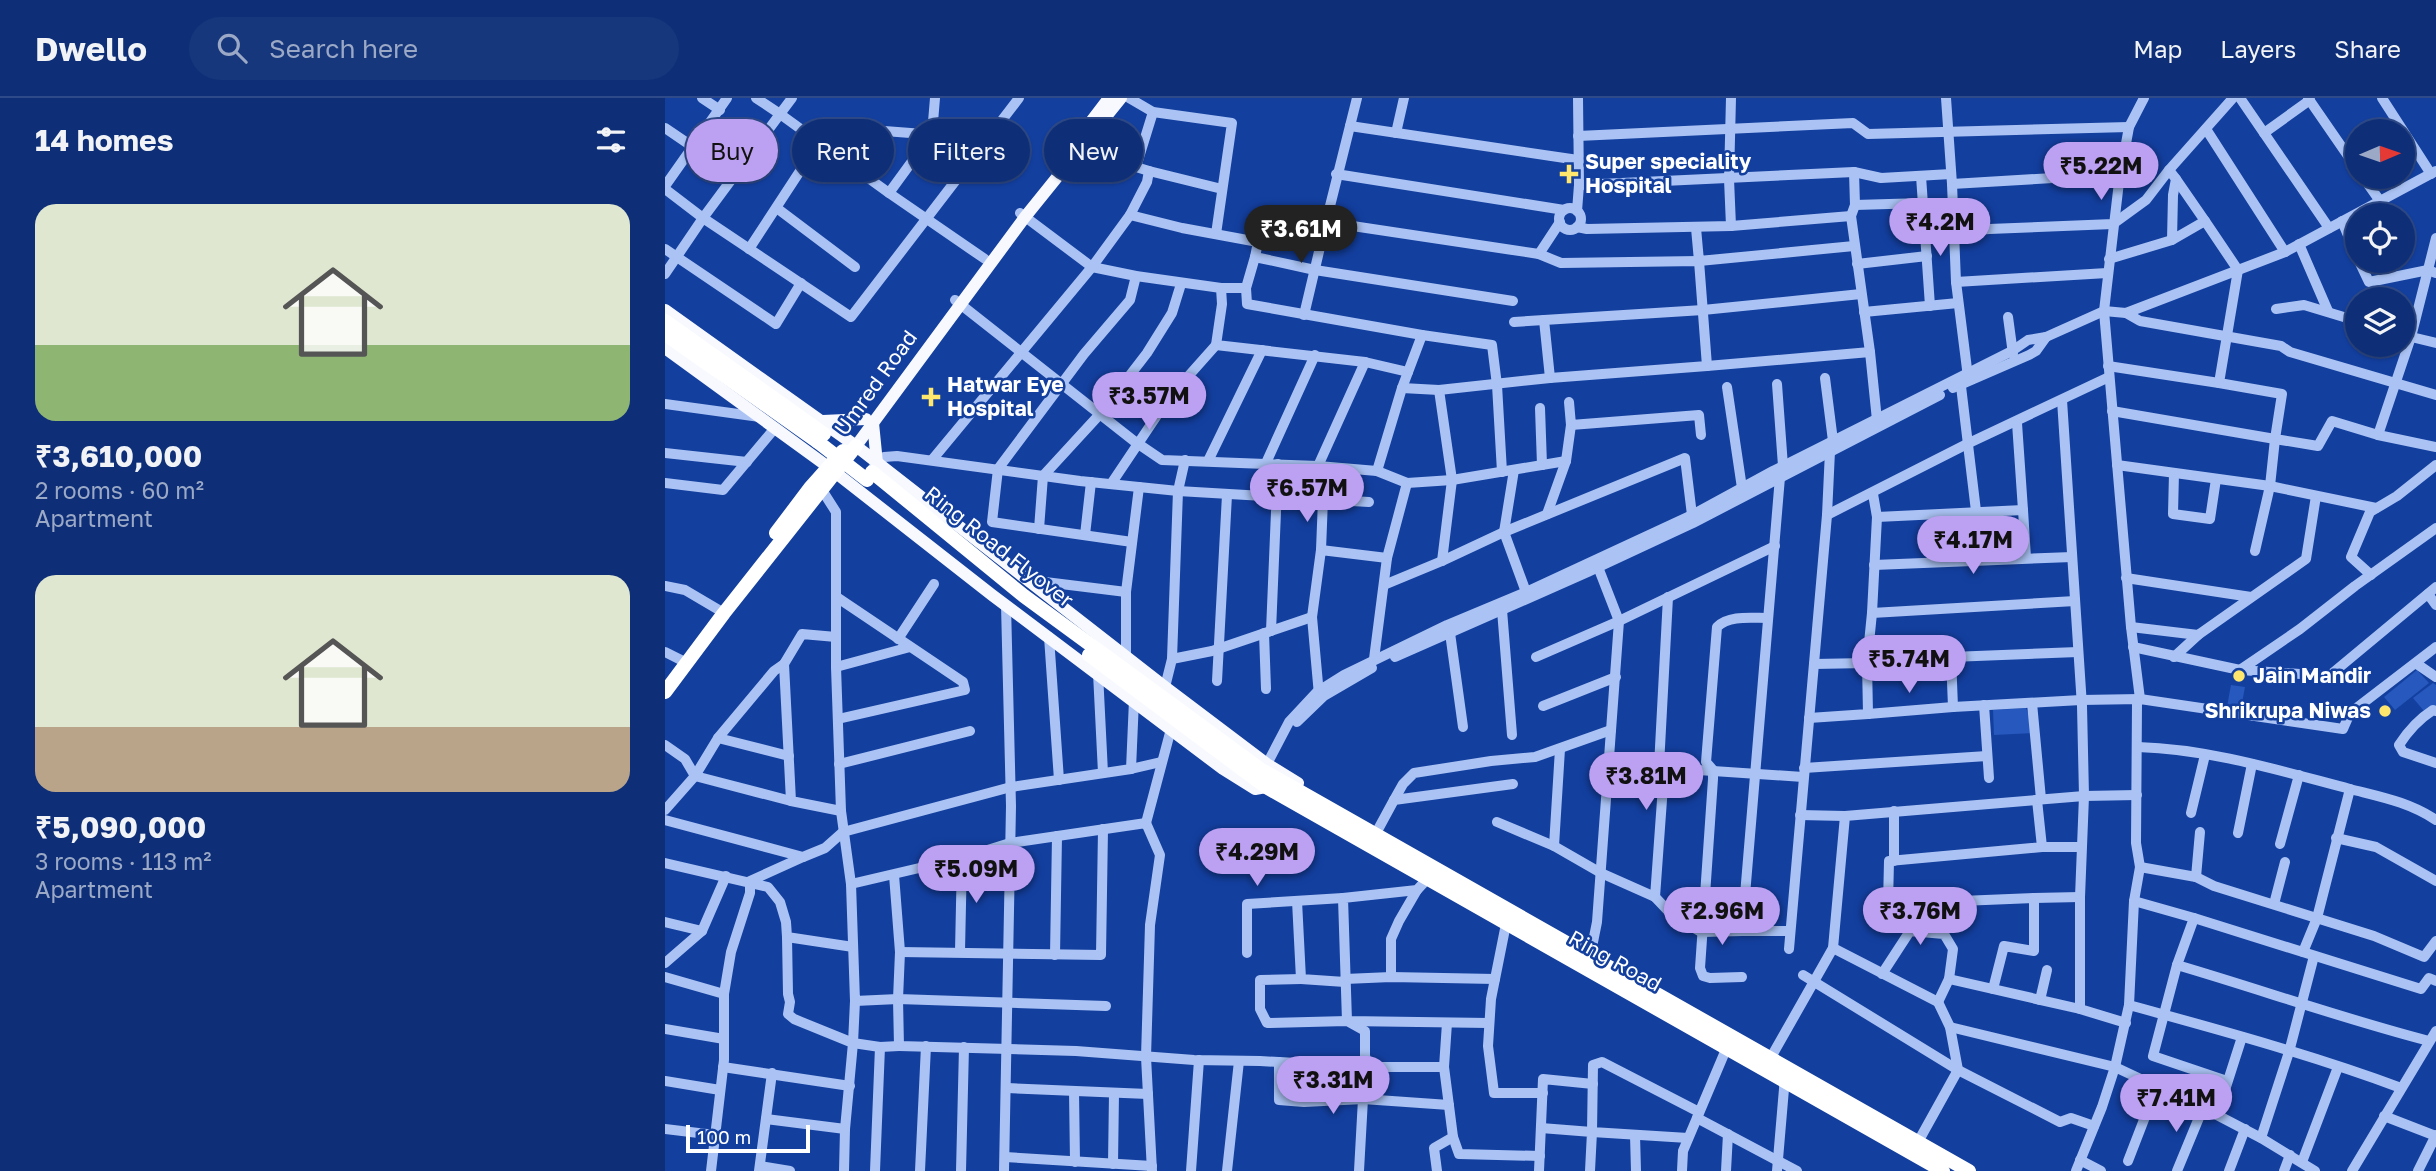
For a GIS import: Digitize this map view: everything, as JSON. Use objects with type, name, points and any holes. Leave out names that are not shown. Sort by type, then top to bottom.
[{"type":"highway","name":"Ring Road Flyover","points":[[665,321],[874,470],[1024,596],[1260,769],[1312,800]]},
{"type":"highway","name":"Ring Road Flyover","points":[[665,334],[822,433]]},
{"type":"highway","points":[[665,692],[727,600],[810,488],[832,470],[853,444]]},
{"type":"highway","points":[[665,678],[823,490],[832,470]]},
{"type":"highway","name":"Ring Road Flyover","points":[[874,470],[1019,602],[1266,787]]},
{"type":"highway","name":"Ring Road","points":[[1266,787],[1590,957],[1770,1059],[1786,1074],[1943,1171]]},
{"type":"highway","name":"Ring Road","points":[[1312,800],[1375,835],[1506,924],[1727,1047],[1786,1074],[1969,1171]]},
{"type":"main road","points":[[957,302],[985,259],[1022,215],[1109,98]]},
{"type":"main road","name":"Umred Road","points":[[853,444],[1022,215],[1121,98]]},
{"type":"main road","points":[[665,310],[822,433],[853,444],[874,470],[1026,580],[1266,764],[1310,791],[1312,800]]},
{"type":"main road","points":[[665,348],[832,470],[1223,769],[1255,789],[1266,787]]},
{"type":"main road","points":[[822,433],[869,421],[874,470]]},
{"type":"street","points":[[702,98],[720,110]]},
{"type":"street","points":[[713,119],[727,98]]},
{"type":"street","points":[[757,98],[792,123]]},
{"type":"street","points":[[665,274],[792,98]]},
{"type":"street","points":[[933,119],[935,98]]},
{"type":"street","points":[[1004,119],[1019,98]]},
{"type":"street","points":[[1129,98],[1153,112],[1232,123],[1216,234]]},
{"type":"street","points":[[1304,315],[1336,174],[1357,98]]},
{"type":"street","points":[[1396,133],[1404,98]]},
{"type":"street","points":[[1577,227],[1580,220],[1577,211],[1578,98]]},
{"type":"street","points":[[1731,98],[1731,226]]},
{"type":"street","points":[[1946,98],[1956,282],[1976,511]]},
{"type":"street","points":[[1954,232],[2113,224],[2146,200],[2233,98]]},
{"type":"street","points":[[2240,98],[2329,228]]},
{"type":"street","points":[[2126,313],[2285,252],[2434,173],[2382,98]]},
{"type":"street","points":[[2264,133],[2309,99],[2345,152]]},
{"type":"street","points":[[2076,1171],[2115,1067],[2126,1023],[2134,901],[2140,867],[2136,843],[2137,703],[2140,699],[2126,578],[2104,311],[2120,174],[2129,127],[2141,100]]},
{"type":"street","points":[[1153,112],[1136,167],[1222,189]]},
{"type":"street","points":[[1578,136],[1853,122],[1868,134],[2129,127]]},
{"type":"street","points":[[1350,126],[1579,160]]},
{"type":"street","points":[[665,128],[686,142]]},
{"type":"street","points":[[2206,129],[2285,252]]},
{"type":"street","points":[[686,157],[665,188],[703,218],[852,317],[956,182]]},
{"type":"street","points":[[889,193],[908,167]]},
{"type":"street","points":[[2169,170],[2238,270],[2219,383]]},
{"type":"street","points":[[932,460],[1092,267],[1130,215],[1147,182],[1149,171]]},
{"type":"street","points":[[1579,185],[1854,172],[1881,178],[1921,176],[1952,179],[2120,174]]},
{"type":"street","points":[[1854,172],[1854,246],[1877,420]]},
{"type":"street","points":[[1336,174],[1577,211]]},
{"type":"street","points":[[1921,176],[1930,306]]},
{"type":"street","points":[[2172,240],[2176,179]]},
{"type":"street","points":[[749,249],[795,182]]},
{"type":"street","points":[[874,182],[985,259]]},
{"type":"street","points":[[2372,189],[2380,201]]},
{"type":"street","points":[[1560,222],[1567,229],[1696,228],[1923,203]]},
{"type":"street","points":[[778,209],[855,267]]},
{"type":"street","points":[[1539,254],[1560,222],[1560,215],[1564,210]]},
{"type":"street","points":[[1502,472],[1492,345],[1247,304],[1246,288],[1255,257],[1262,214],[1539,254],[1561,263],[1699,261],[1854,246]]},
{"type":"street","points":[[1022,215],[1092,267],[1181,284],[1246,288]]},
{"type":"street","points":[[1130,215],[1258,242]]},
{"type":"street","points":[[2109,259],[2172,240],[2205,221]]},
{"type":"street","points":[[2342,221],[2345,228]]},
{"type":"street","points":[[1696,228],[1707,366]]},
{"type":"street","points":[[2415,315],[2432,271],[2436,238]]},
{"type":"street","points":[[2299,244],[2328,312]]},
{"type":"street","points":[[665,248],[776,324],[801,283]]},
{"type":"street","points":[[1857,264],[1927,256]]},
{"type":"street","points":[[1255,257],[1315,270],[1513,301]]},
{"type":"street","points":[[2365,273],[2369,282],[2432,271]]},
{"type":"street","points":[[1956,282],[2108,273]]},
{"type":"street","points":[[1132,542],[992,522],[998,469],[1061,383],[1130,300],[1136,276]]},
{"type":"street","points":[[1039,529],[1043,476],[1100,414],[1147,353],[1172,313],[1181,284]]},
{"type":"street","points":[[1111,484],[1168,399],[1216,345],[1222,304],[1221,288]]},
{"type":"street","points":[[1514,322],[1703,310],[1861,294]]},
{"type":"street","points":[[957,302],[1162,460],[1266,463],[1377,471],[1407,483],[1453,480],[1566,461]]},
{"type":"street","points":[[1864,312],[1958,303]]},
{"type":"street","points":[[2276,309],[2304,305],[2345,317]]},
{"type":"street","points":[[1851,437],[1877,420],[1964,379],[2014,356],[2036,351],[2046,337],[2104,311],[2126,313],[2140,321],[2281,346],[2290,352],[2436,395]]},
{"type":"street","points":[[2008,317],[2014,356]]},
{"type":"street","points":[[1544,320],[1550,378]]},
{"type":"street","points":[[1377,471],[1402,388],[1422,335]]},
{"type":"street","points":[[2415,338],[2436,343]]},
{"type":"street","points":[[1216,345],[1365,362],[1408,372]]},
{"type":"street","points":[[1208,461],[1262,350]]},
{"type":"street","points":[[1402,388],[1439,390],[1550,378],[1870,352]]},
{"type":"street","points":[[1266,463],[1315,355]]},
{"type":"street","points":[[2378,435],[2402,357]]},
{"type":"street","points":[[1318,466],[1365,362]]},
{"type":"street","points":[[1827,515],[1969,443],[2017,423],[2109,372],[2219,383],[2282,394],[2270,486],[2255,551]]},
{"type":"street","points":[[1789,949],[1832,446],[1825,378]]},
{"type":"street","points":[[1266,764],[1289,722],[1319,695],[1374,659],[1692,515],[1783,466],[1851,437],[1964,379]]},
{"type":"street","points":[[1777,384],[1783,466]]},
{"type":"street","points":[[1727,387],[1742,488]]},
{"type":"street","points":[[1439,390],[1453,480],[1442,561]]},
{"type":"street","points":[[2062,400],[2081,700],[2084,796],[2080,897],[2080,1009]]},
{"type":"street","points":[[1548,514],[1566,461],[1571,425],[1569,401]]},
{"type":"street","points":[[665,404],[760,417]]},
{"type":"street","points":[[1540,408],[1542,465]]},
{"type":"street","points":[[2112,411],[2318,446],[2332,421],[2378,435],[2436,447]]},
{"type":"street","points":[[1571,425],[1699,415],[1701,435]]},
{"type":"street","points":[[2017,423],[2026,558]]},
{"type":"street","points":[[665,483],[723,490],[775,428]]},
{"type":"street","points":[[1346,678],[1598,568],[1705,517],[1832,446]]},
{"type":"street","points":[[665,453],[747,462]]},
{"type":"street","points":[[853,487],[889,456],[1178,491],[1369,502]]},
{"type":"street","points":[[1384,585],[1504,532],[1685,458],[1692,515]]},
{"type":"street","points":[[1165,687],[1172,659],[1178,491],[1185,460]]},
{"type":"street","points":[[1266,689],[1278,464]]},
{"type":"street","points":[[2117,465],[2270,486],[2376,508]]},
{"type":"street","points":[[2371,575],[2351,557],[2370,512],[2436,466]]},
{"type":"street","points":[[1514,470],[1504,532],[1526,592]]},
{"type":"street","points":[[2174,473],[2173,514],[2210,519],[2216,479]]},
{"type":"street","points":[[1742,930],[1780,477]]},
{"type":"street","points":[[1085,535],[1091,482]]},
{"type":"street","points":[[1374,659],[1387,558],[1407,483]]},
{"type":"street","points":[[1126,656],[1126,592],[1139,486]]},
{"type":"street","points":[[823,490],[836,512],[839,764],[843,832],[851,884],[855,1001],[843,1171]]},
{"type":"street","points":[[1868,714],[1867,663],[1877,517],[1873,494]]},
{"type":"street","points":[[1217,681],[1227,495]]},
{"type":"street","points":[[2174,657],[2198,635],[2306,559],[2316,496]]},
{"type":"street","points":[[1319,695],[1312,617],[1321,550],[1324,499]]},
{"type":"street","points":[[1877,517],[2023,510]]},
{"type":"street","points":[[2240,670],[2436,528]]},
{"type":"street","points":[[1536,657],[1619,621],[1775,546]]},
{"type":"street","points":[[1321,550],[1387,558]]},
{"type":"street","points":[[1874,565],[2072,557]]},
{"type":"street","points":[[1590,957],[1597,922],[1619,621],[1598,568]]},
{"type":"street","points":[[2126,578],[2251,597]]},
{"type":"street","points":[[1026,580],[1126,592]]},
{"type":"street","points":[[898,639],[935,584]]},
{"type":"street","points":[[665,586],[685,590],[720,611]]},
{"type":"street","points":[[2133,647],[2240,670],[2329,676],[2432,590],[2436,605]]},
{"type":"street","points":[[1655,897],[1663,786],[1659,766],[1668,597]]},
{"type":"street","points":[[838,598],[963,682],[965,690],[838,719]]},
{"type":"street","points":[[1872,613],[2075,601]]},
{"type":"street","points":[[1004,1171],[1011,788],[1006,605]]},
{"type":"street","points":[[1502,610],[1512,735]]},
{"type":"street","points":[[1172,659],[1219,648],[1312,617]]},
{"type":"street","points":[[1742,977],[1710,978],[1703,976],[1700,968],[1713,770],[1706,762],[1717,627],[1731,619],[1767,618]]},
{"type":"street","points":[[2131,628],[2198,635]]},
{"type":"street","points":[[1450,633],[1463,727]]},
{"type":"street","points":[[665,810],[695,776],[718,738],[774,671],[784,664],[802,634],[836,637]]},
{"type":"street","points":[[1049,637],[1059,780]]},
{"type":"street","points":[[836,667],[909,647]]},
{"type":"street","points":[[1809,718],[1984,705],[2140,699],[2343,729],[2350,713],[2436,647]]},
{"type":"street","points":[[665,652],[681,660]]},
{"type":"street","points":[[1921,659],[2078,652]]},
{"type":"street","points":[[1951,657],[1953,707]]},
{"type":"street","points":[[1814,664],[1867,663]]},
{"type":"street","points":[[784,664],[791,801]]},
{"type":"street","points":[[2417,664],[2436,677]]},
{"type":"street","points":[[1098,673],[1103,774]]},
{"type":"street","points":[[1543,706],[1616,677]]},
{"type":"street","points":[[1131,769],[1134,700]]},
{"type":"street","points":[[2032,703],[2042,847]]},
{"type":"street","points":[[1984,705],[1989,778]]},
{"type":"street","points":[[2436,711],[2424,715],[2399,745],[2403,752],[2436,763]]},
{"type":"street","points":[[1005,1157],[1152,1169],[1146,1057],[1150,925],[1160,855],[1146,823],[1171,729]]},
{"type":"street","points":[[1375,835],[1403,783],[1414,773],[1535,757],[1611,730]]},
{"type":"street","points":[[839,764],[970,732]]},
{"type":"street","points":[[718,738],[789,756]]},
{"type":"street","points":[[665,745],[685,759],[695,776],[841,811]]},
{"type":"street","points":[[2138,747],[2176,748],[2299,775],[2417,808],[2436,820]]},
{"type":"street","points":[[1554,846],[1560,749]]},
{"type":"street","points":[[2191,813],[2205,755]]},
{"type":"street","points":[[1609,764],[1754,773],[1804,773],[1987,756]]},
{"type":"street","points":[[750,881],[825,848],[843,832],[1011,788],[1161,762]]},
{"type":"street","points":[[2238,833],[2252,764]]},
{"type":"street","points":[[2280,844],[2299,775]]},
{"type":"street","points":[[1394,800],[1513,784]]},
{"type":"street","points":[[2261,1138],[2289,1052],[2317,918],[2350,789]]},
{"type":"street","points":[[1800,815],[1845,816],[2039,799],[2137,795]]},
{"type":"street","points":[[1894,811],[1894,861]]},
{"type":"street","points":[[1770,1059],[1833,948],[1845,816]]},
{"type":"street","points":[[665,820],[803,857]]},
{"type":"street","points":[[1497,822],[1554,846],[1601,873],[1655,897],[1673,916],[1701,932],[1790,931]]},
{"type":"street","points":[[851,884],[962,858],[1010,843],[1146,823]]},
{"type":"street","points":[[899,952],[960,951],[1008,955],[1101,956],[1103,829]]},
{"type":"street","points":[[2196,877],[2200,832]]},
{"type":"street","points":[[1055,955],[1058,836]]},
{"type":"street","points":[[2336,838],[2376,847],[2436,881]]},
{"type":"street","points":[[2080,897],[1888,904],[1889,862],[2042,847],[2081,847]]},
{"type":"street","points":[[960,951],[962,858]]},
{"type":"street","points":[[2274,904],[2285,862]]},
{"type":"street","points":[[665,863],[768,887],[781,902],[786,922],[790,1002],[788,1014],[794,1019],[853,1042],[880,1047],[964,1047],[1199,1060],[1369,1067],[1444,1067]]},
{"type":"street","points":[[2140,867],[2196,877],[2214,886],[2374,936],[2424,957],[2435,943]]},
{"type":"street","points":[[1391,977],[1391,939],[1398,921],[1417,890],[1431,874]]},
{"type":"street","points":[[894,875],[899,952],[899,1046]]},
{"type":"street","points":[[665,963],[702,931],[726,876]]},
{"type":"street","points":[[711,1171],[723,1067],[724,995],[731,952],[750,893],[750,881]]},
{"type":"street","points":[[1247,953],[1247,904],[1417,890]]},
{"type":"street","points":[[1342,898],[1347,1021]]},
{"type":"street","points":[[1993,989],[2004,946],[2034,951],[2034,898]]},
{"type":"street","points":[[1297,901],[1301,979]]},
{"type":"street","points":[[2134,901],[2421,989],[2429,978],[2436,981]]},
{"type":"street","points":[[2195,918],[2178,965],[2153,1056],[2227,1080]]},
{"type":"street","points":[[665,922],[702,931]]},
{"type":"street","points":[[1506,924],[1489,1023],[1488,1045],[1494,1093],[1543,1093]]},
{"type":"street","points":[[1882,974],[1910,931],[1944,934],[1953,949],[1949,979],[1938,1002]]},
{"type":"street","points":[[787,937],[853,947]]},
{"type":"street","points":[[1833,948],[1938,1002],[1950,1027],[1958,1070],[1918,1142]]},
{"type":"street","points":[[2178,965],[2375,1027],[2429,1041]]},
{"type":"street","points":[[2040,1000],[2047,970]]},
{"type":"street","points":[[1803,975],[1958,1070],[2060,1122],[2071,1118],[2094,1126]]},
{"type":"street","points":[[665,977],[724,995]]},
{"type":"street","points":[[1489,1023],[1267,1023],[1260,1009],[1261,980],[1345,981],[1391,977],[1495,979]]},
{"type":"street","points":[[1949,979],[2080,1009],[2126,1023]]},
{"type":"street","points":[[855,1001],[898,999],[1106,1006]]},
{"type":"street","points":[[2129,1005],[2400,1087]]},
{"type":"street","points":[[1347,1021],[1365,1031],[1365,1056],[1369,1067],[1363,1099],[1359,1171]]},
{"type":"street","points":[[1447,1023],[1444,1067],[1453,1137],[1459,1154],[1540,1156]]},
{"type":"street","points":[[1950,1027],[2115,1067],[2245,1129],[2315,1171]]},
{"type":"street","points":[[665,1029],[724,1039]]},
{"type":"street","points":[[2352,1171],[2436,1031]]},
{"type":"street","points":[[2217,1115],[2242,1037]]},
{"type":"street","points":[[921,1171],[926,1046]]},
{"type":"street","points":[[875,1171],[880,1047]]},
{"type":"street","points":[[961,1171],[964,1047]]},
{"type":"street","points":[[1682,1171],[1683,1151],[1727,1047]]},
{"type":"street","points":[[1191,1171],[1199,1060]]},
{"type":"street","points":[[1227,1171],[1239,1060]]},
{"type":"street","points":[[1279,1062],[1279,1100],[1304,1102],[1363,1099],[1449,1105]]},
{"type":"street","points":[[1590,1171],[1593,1065],[1602,1062],[1698,1115],[1777,1166],[1797,1171]]},
{"type":"street","points":[[723,1067],[850,1086]]},
{"type":"street","points":[[2302,1162],[2338,1067]]},
{"type":"street","points":[[772,1073],[759,1169],[790,1171]]},
{"type":"street","points":[[1777,1166],[1786,1074]]},
{"type":"street","points":[[1539,1171],[1543,1079],[1593,1084]]},
{"type":"street","points":[[665,1081],[720,1090]]},
{"type":"street","points":[[2128,1161],[2157,1086]]},
{"type":"street","points":[[1007,1088],[1148,1094]]},
{"type":"street","points":[[1074,1091],[1075,1162]]},
{"type":"street","points":[[1113,1164],[1114,1093]]},
{"type":"street","points":[[2177,1171],[2203,1108]]},
{"type":"street","points":[[2384,1116],[2436,1135],[2418,1171]]},
{"type":"street","points":[[766,1119],[845,1129]]},
{"type":"street","points":[[1541,1128],[1688,1138]]},
{"type":"street","points":[[665,1129],[715,1135]]},
{"type":"street","points":[[2229,1171],[2245,1129]]},
{"type":"street","points":[[1726,1171],[1728,1134]]},
{"type":"street","points":[[1635,1135],[1636,1171]]},
{"type":"street","points":[[1437,1171],[1434,1148],[1453,1137]]},
{"type":"street","points":[[2284,1171],[2290,1155]]},
{"type":"street","points":[[2080,1160],[2101,1171]]},
{"type":"shaded area","points":[[2417,670],[2429,683],[2395,710],[2384,697]]},
{"type":"shaded area","points":[[2433,683],[2436,685],[2436,711],[2424,711],[2413,698]]},
{"type":"shaded area","points":[[2231,685],[2245,687],[2240,714],[2226,712]]},
{"type":"shaded area","points":[[2026,708],[2035,733],[1994,735],[1993,710]]},
{"type":"place","name":"Super speciality Hospital","points":[[1569,174]]},
{"type":"place","name":"Hatwar Eye Hospital","points":[[931,397]]},
{"type":"place","name":"Jain Mandir","points":[[2239,676]]},
{"type":"place","name":"Shrikrupa Niwas","points":[[2385,711]]}]
